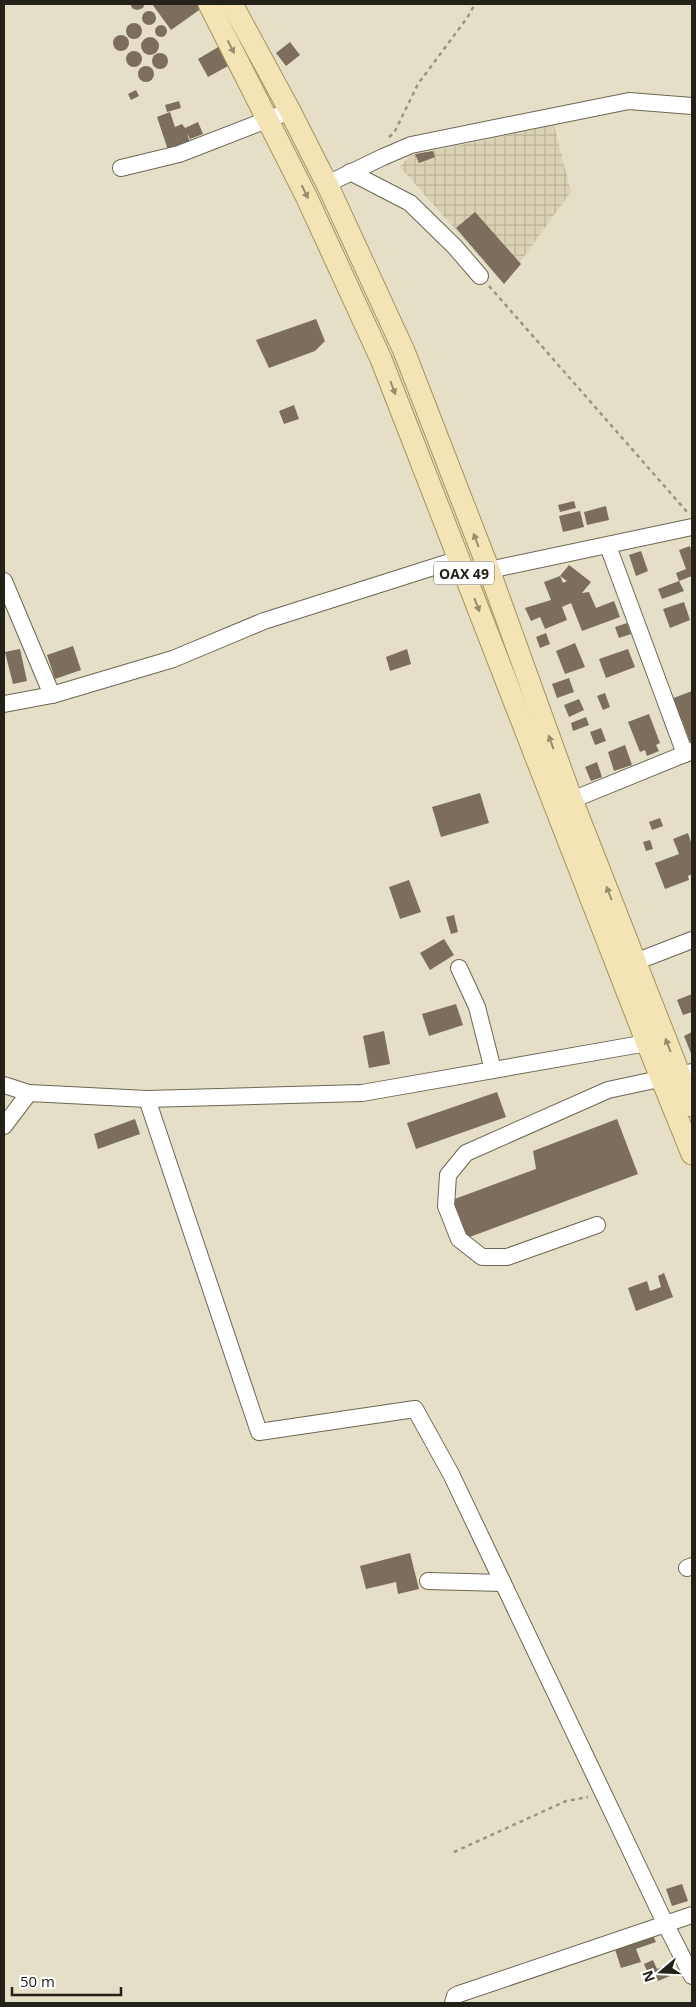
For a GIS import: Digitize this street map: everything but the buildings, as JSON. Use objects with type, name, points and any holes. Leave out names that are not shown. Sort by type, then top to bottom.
[{"type":"main road","name":"OAX 49","points":[[209,4],[306,196],[381,359],[459,559],[635,962],[678,1075],[692,1106]]},
{"type":"main road","name":"OAX 49","points":[[232,4],[290,110],[327,184],[404,351],[488,570],[564,803],[647,1043],[678,1075],[692,1154]]},
{"type":"main road","points":[[381,359],[404,351]]},
{"type":"main road","points":[[413,441],[436,433]]},
{"type":"street","points":[[327,184],[411,145],[629,101],[692,106]]},
{"type":"street","points":[[121,168],[179,154],[290,110]]},
{"type":"street","points":[[350,172],[410,203],[455,247],[480,276]]},
{"type":"street","points":[[488,570],[692,527]]},
{"type":"street","points":[[564,803],[688,752],[608,546]]},
{"type":"street","points":[[4,704],[52,695],[173,660],[264,621],[459,559]]},
{"type":"street","points":[[4,581],[52,695]]},
{"type":"street","points":[[635,962],[692,940]]},
{"type":"street","points":[[459,968],[477,1007],[493,1070]]},
{"type":"street","points":[[4,1085],[29,1093],[147,1099],[362,1093],[647,1043]]},
{"type":"street","points":[[596,1224],[507,1257],[482,1256],[460,1239],[456,1231],[446,1206],[448,1175],[466,1153],[608,1090],[678,1075]]},
{"type":"street","points":[[4,1126],[29,1093]]},
{"type":"street","points":[[147,1099],[259,1432],[415,1409],[451,1474],[692,1976]]},
{"type":"street","points":[[428,1581],[503,1583]]},
{"type":"street","points":[[453,2003],[455,1996],[459,1994],[692,1915]]},
{"type":"path","points":[[388,138],[394,133],[418,84],[467,18],[474,4]]},
{"type":"path","points":[[480,276],[692,518]]},
{"type":"path","points":[[454,1852],[566,1801],[604,1794]]},
{"type":"shaded area","points":[[554,125],[571,192],[504,284],[400,167],[409,156]]}]
